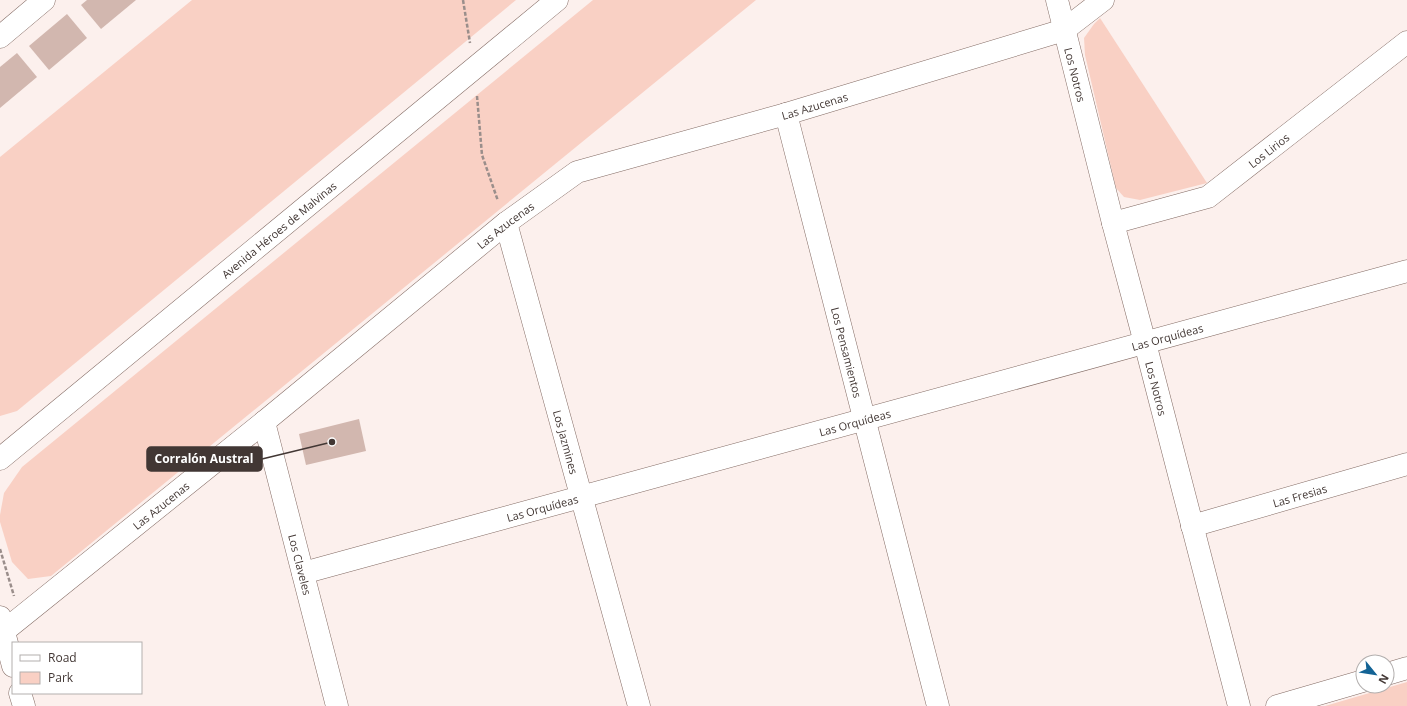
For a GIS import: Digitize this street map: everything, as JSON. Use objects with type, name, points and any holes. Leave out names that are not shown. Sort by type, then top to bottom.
[{"type":"street","points":[[0,37],[44,0]]},
{"type":"street","name":"Avenida Héroes de Malvinas","points":[[0,459],[557,0]]},
{"type":"street","name":"Los Notros","points":[[1057,0],[1113,223],[1239,706]]},
{"type":"street","name":"Las Azucenas","points":[[2,624],[264,422],[506,224],[577,172],[786,114],[1064,30],[1103,0]]},
{"type":"street","name":"Los Lirios","points":[[1113,223],[1208,197],[1407,42]]},
{"type":"street","name":"Los Pensamientos","points":[[786,114],[938,706]]},
{"type":"street","name":"Los Jazmines","points":[[506,224],[639,706]]},
{"type":"street","name":"Las Orquídeas","points":[[303,573],[1407,271]]},
{"type":"street","name":"Los Claveles","points":[[264,422],[337,706]]},
{"type":"street","name":"Las Fresias","points":[[1192,526],[1407,464]]},
{"type":"street","points":[[2,624],[12,662]]},
{"type":"street","points":[[1395,672],[1407,668]]},
{"type":"street","points":[[1277,706],[1355,683]]},
{"type":"street","points":[[20,694],[24,706]]},
{"type":"path","points":[[463,0],[474,68],[482,155],[506,224]]},
{"type":"green space","points":[[192,0],[516,0],[17,411],[0,416],[0,157]]},
{"type":"green space","points":[[593,0],[756,0],[51,576],[28,579],[12,562],[0,522],[4,493],[22,467]]},
{"type":"green space","points":[[1100,18],[1207,183],[1140,200],[1124,197],[1116,188],[1085,55],[1084,38]]},
{"type":"green space","points":[[1407,682],[1407,706],[1325,706],[1366,694],[1395,694],[1395,686]]},
{"type":"building","points":[[87,0],[136,0],[101,29],[81,5]]},
{"type":"building","points":[[67,14],[87,38],[49,70],[29,46]]},
{"type":"building","points":[[17,53],[37,77],[0,108],[0,67]]},
{"type":"building","points":[[359,419],[366,451],[306,465],[299,434]]},
{"type":"place","name":"Corralón Austral","points":[[332,442]]}]
